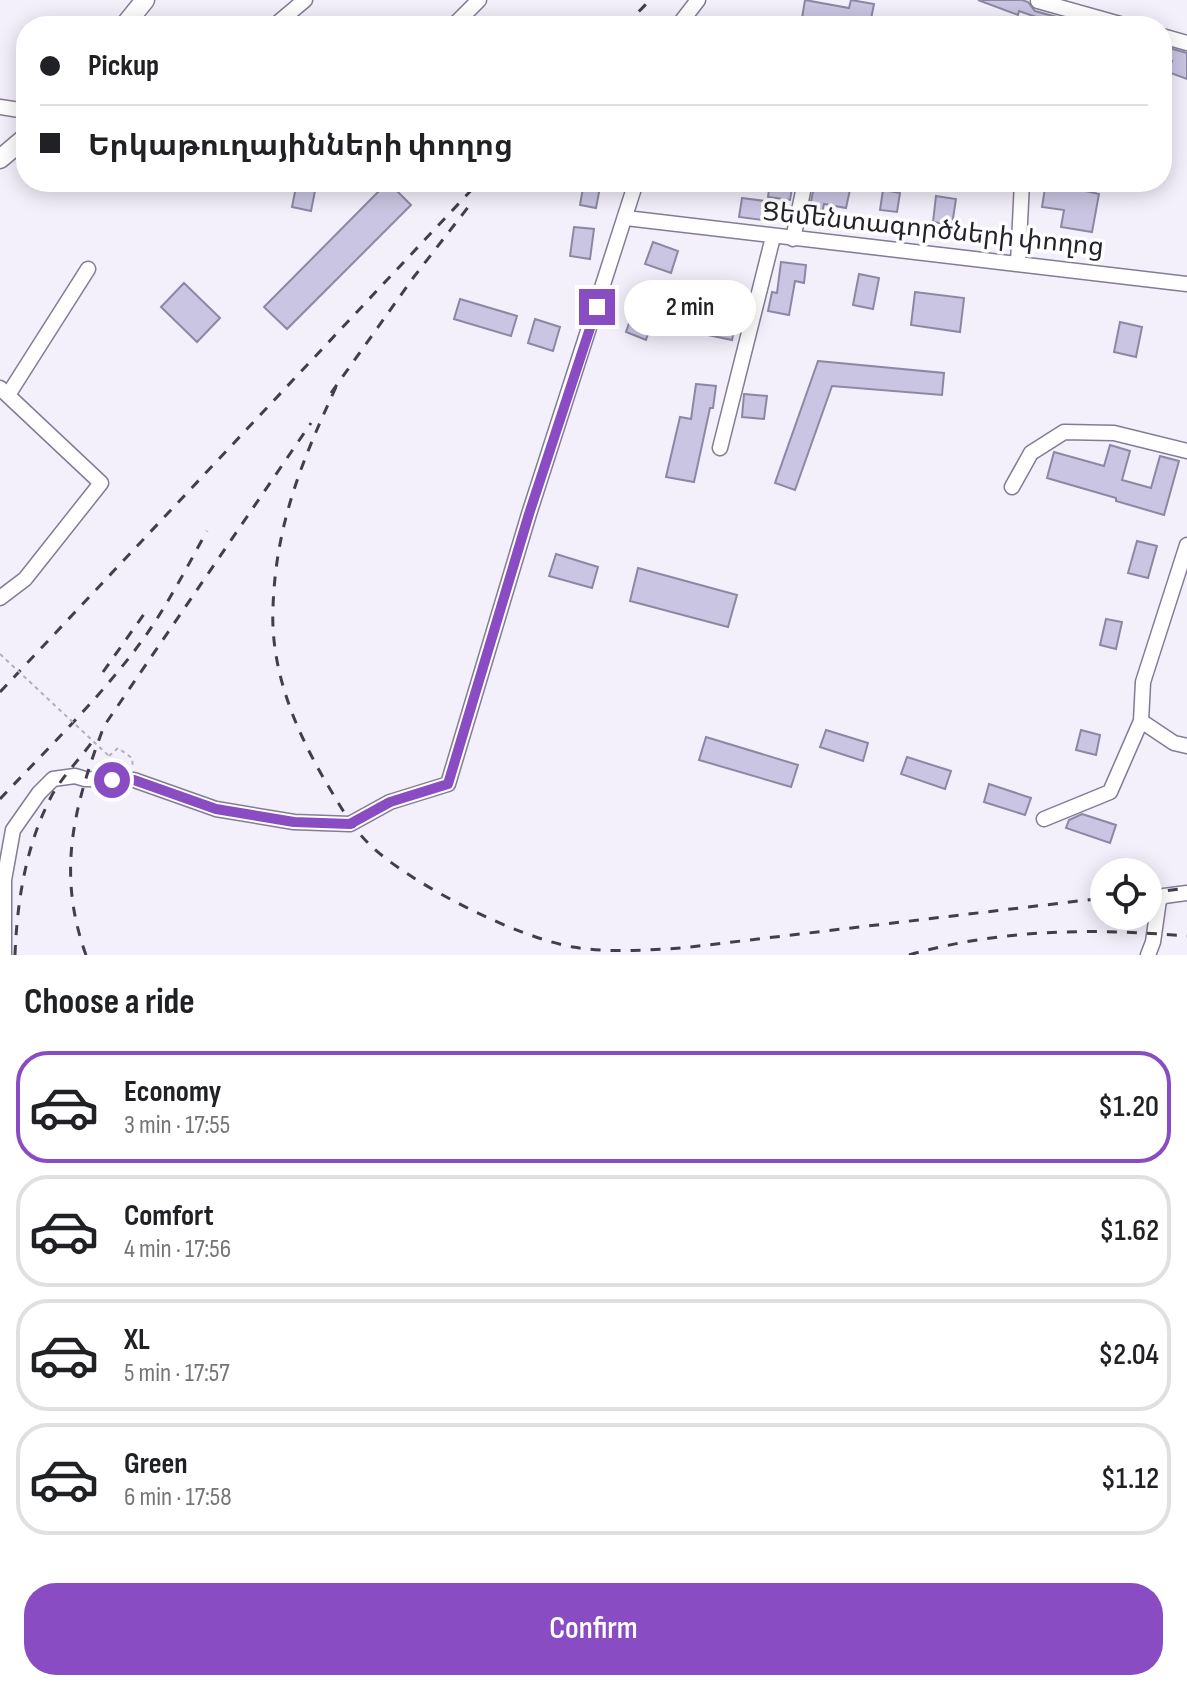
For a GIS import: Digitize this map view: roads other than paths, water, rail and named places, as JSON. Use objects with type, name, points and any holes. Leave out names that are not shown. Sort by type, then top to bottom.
[{"type":"main road","points":[[132,16],[145,0]]},
{"type":"main road","points":[[0,159],[16,145]]},
{"type":"street","points":[[286,16],[305,0]]},
{"type":"street","points":[[463,16],[479,0]]},
{"type":"street","points":[[686,16],[698,0]]},
{"type":"street","points":[[1038,1],[1091,16]]},
{"type":"street","points":[[4,955],[4,880],[13,830],[53,779],[75,776],[134,780],[216,809],[294,822],[350,824],[390,802],[448,784],[529,514],[633,192]]},
{"type":"street","points":[[793,239],[803,192]]},
{"type":"street","points":[[1018,263],[1022,192]]},
{"type":"street","name":"Ցեմենտագործների փողոց","points":[[626,218],[1187,284]]},
{"type":"street","points":[[720,448],[773,237]]},
{"type":"street","points":[[0,598],[25,579],[101,483],[4,392],[88,269]]},
{"type":"street","points":[[1012,487],[1031,453],[1064,432],[1114,433],[1187,451]]},
{"type":"street","points":[[1044,819],[1110,792],[1141,721],[1143,682],[1187,545]]},
{"type":"street","points":[[1141,721],[1174,743],[1187,746]]},
{"type":"street","points":[[1148,955],[1159,900],[1164,896],[1187,893]]},
{"type":"railway","points":[[635,16],[650,0]]},
{"type":"railway","points":[[0,692],[470,192]]},
{"type":"railway","points":[[331,393],[469,206]]},
{"type":"railway","points":[[336,387],[302,467],[285,520],[275,576],[273,631],[276,655],[297,724],[339,804],[369,844],[410,876],[465,907],[523,932],[573,947],[614,950],[682,948],[1090,900]]},
{"type":"railway","points":[[86,955],[72,895],[72,839],[84,784],[104,726],[311,423]]},
{"type":"railway","points":[[0,799],[75,721],[128,659],[161,612],[207,531]]},
{"type":"railway","points":[[103,672],[149,607]]},
{"type":"railway","points":[[15,955],[21,894],[35,834],[55,790],[92,742]]},
{"type":"railway","points":[[1162,891],[1187,888]]},
{"type":"railway","points":[[909,955],[1012,935],[1117,932],[1187,936]]}]
